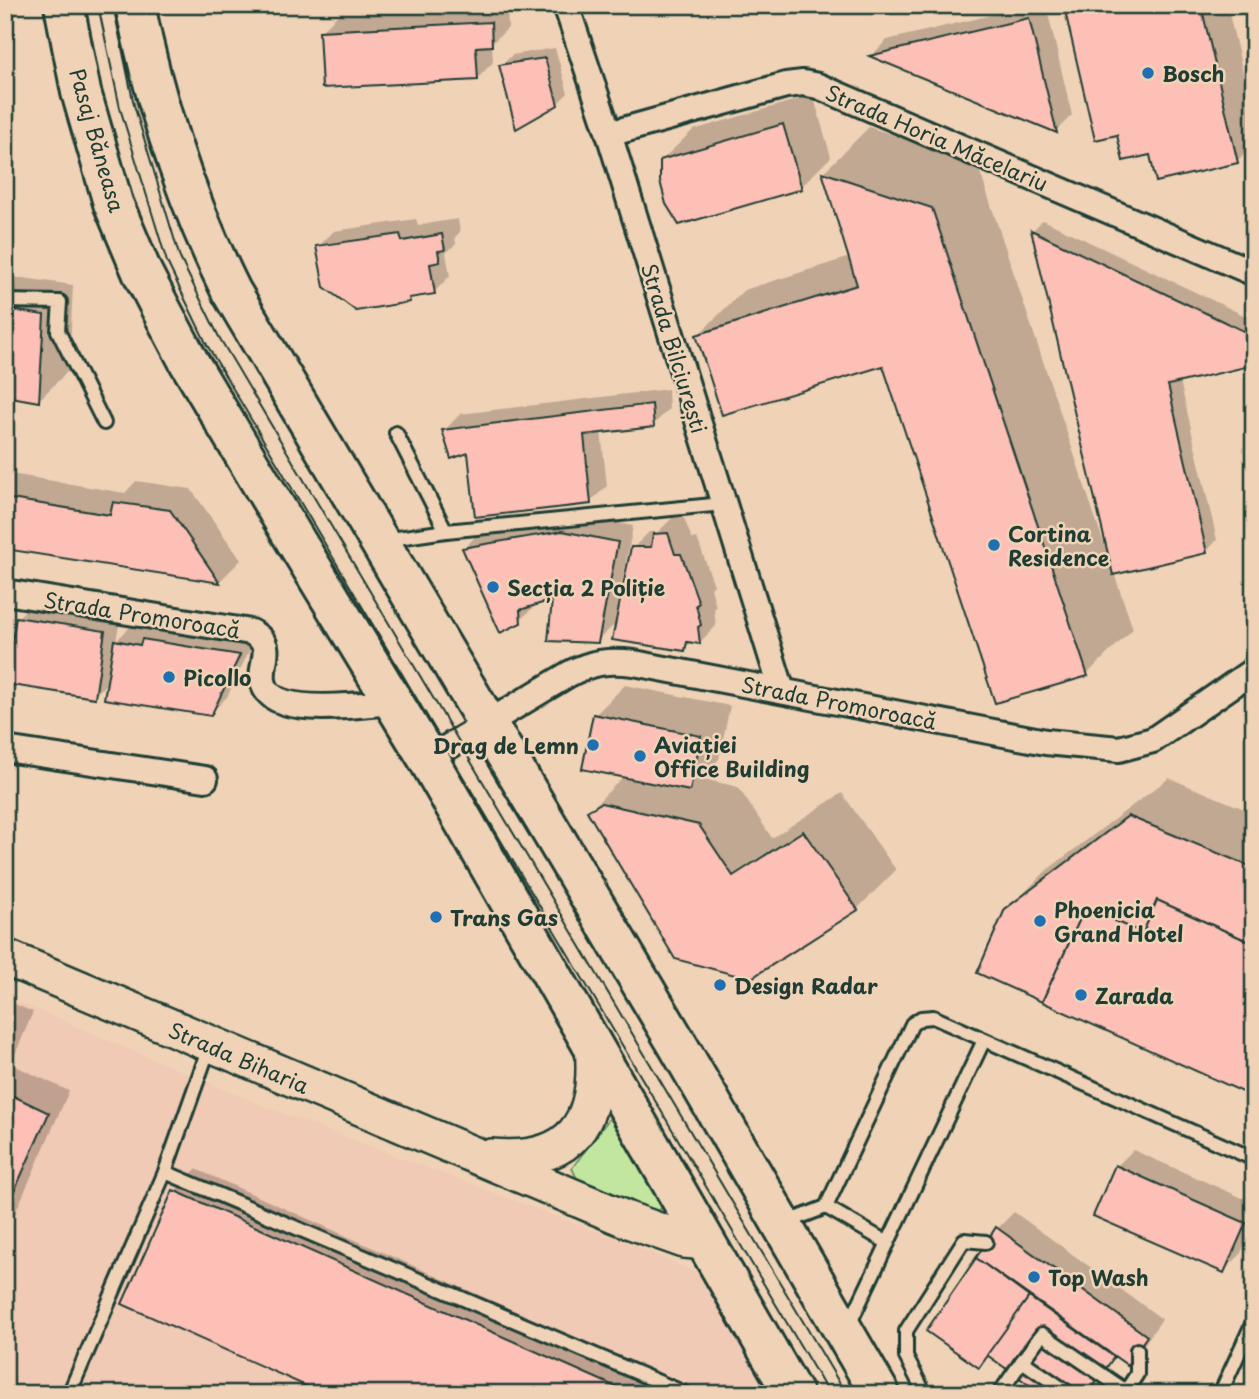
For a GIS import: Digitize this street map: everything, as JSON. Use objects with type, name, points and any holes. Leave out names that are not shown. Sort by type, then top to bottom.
[{"type":"main road","name":"Pasaj Băneasa","points":[[64,5],[81,92],[113,203],[142,272],[189,362],[428,759],[793,1394]]},
{"type":"main road","points":[[135,5],[169,141],[182,179],[210,248],[249,322],[489,724],[880,1394]]},
{"type":"street","name":"Strada Bilciurești","points":[[566,5],[609,134],[782,691]]},
{"type":"street","name":"Strada Horia Măcelariu","points":[[609,134],[786,85],[803,83],[818,86],[1254,273]]},
{"type":"street","name":"Strada Promoroacă","points":[[5,592],[251,632],[260,637],[265,645],[265,687],[280,701],[324,707],[393,702]]},
{"type":"street","name":"Strada Promoroacă","points":[[428,759],[569,674],[585,665],[601,661],[634,663],[1046,743],[1119,749],[1153,740],[1254,670]]},
{"type":"street","points":[[5,749],[205,779]]},
{"type":"street","name":"Strada Biharia","points":[[5,957],[658,1232],[684,1240],[707,1242]]},
{"type":"street","name":"Strada Biharia","points":[[474,1155],[530,1157],[548,1152],[563,1143],[584,1121],[593,1098],[596,1083],[593,1046]]},
{"type":"lane","points":[[5,301],[60,302],[58,331],[104,423]]},
{"type":"lane","points":[[396,433],[446,531]]},
{"type":"lane","points":[[380,541],[446,531],[723,505]]},
{"type":"lane","points":[[782,1224],[826,1207],[912,1024],[921,1018],[933,1017],[1254,1159]]},
{"type":"lane","points":[[845,1335],[984,1040]]},
{"type":"lane","points":[[69,1394],[165,1172],[210,1044]]},
{"type":"lane","points":[[165,1172],[687,1394]]},
{"type":"lane","points":[[826,1207],[888,1243]]},
{"type":"lane","points":[[925,1394],[906,1357],[906,1331],[964,1240],[986,1242]]},
{"type":"lane","points":[[1220,1394],[1254,1320]]},
{"type":"lane","points":[[999,1394],[1042,1334],[1125,1392],[1137,1374],[1138,1350]]},
{"type":"lane","points":[[1022,1361],[1070,1394]]},
{"type":"shaded area","points":[[5,996],[268,1108],[625,1242],[698,1273],[771,1394],[5,1394]]},
{"type":"green space","points":[[612,1115],[662,1208],[653,1214],[578,1181],[572,1168]]},
{"type":"building","name":"Bosch","points":[[1090,5],[1201,5],[1238,163],[1156,182],[1150,155],[1123,161],[1117,135],[1095,140],[1065,11]]},
{"type":"building","points":[[1029,18],[1057,133],[869,56]]},
{"type":"building","points":[[491,22],[492,46],[476,47],[478,80],[322,88],[319,31]]},
{"type":"building","points":[[545,58],[558,105],[516,129],[499,65]]},
{"type":"building","points":[[783,124],[802,189],[679,225],[666,204],[660,181],[660,160]]},
{"type":"building","name":"Cortina Residence","points":[[822,172],[932,208],[1088,676],[995,703],[883,366],[722,415],[696,335],[857,285]]},
{"type":"building","points":[[1031,230],[1252,335],[1254,365],[1168,385],[1207,553],[1113,575]]},
{"type":"building","points":[[400,234],[402,241],[442,234],[445,250],[438,251],[440,262],[430,264],[435,294],[409,298],[410,302],[356,311],[324,287],[316,246]]},
{"type":"building","points":[[5,309],[44,315],[39,402],[5,396]]},
{"type":"building","points":[[652,404],[654,427],[584,435],[591,504],[475,517],[468,453],[451,459],[442,430]]},
{"type":"building","points":[[5,498],[110,515],[113,502],[170,510],[220,583],[5,549]]},
{"type":"building","points":[[562,531],[618,542],[598,643],[548,641],[552,600],[520,610],[521,623],[500,633],[462,548]]},
{"type":"building","points":[[668,533],[675,554],[681,554],[699,603],[696,605],[701,625],[698,627],[700,644],[687,642],[685,651],[612,640],[631,547],[651,547],[653,534]]},
{"type":"building","points":[[16,617],[105,631],[95,698],[5,684]]},
{"type":"building","name":"Picollo","points":[[142,639],[240,655],[211,716],[104,699],[114,640],[140,645]]},
{"type":"building","name":"Aviației Office Building","points":[[593,714],[701,736],[690,791],[582,769]]},
{"type":"building","points":[[601,803],[699,825],[733,876],[803,831],[858,910],[750,979],[675,959],[587,811]]},
{"type":"building","name":"Phoenicia Grand Hotel","points":[[1128,816],[1254,868],[1254,944],[1157,900],[1143,933],[1085,908],[1042,1002],[977,973],[1005,909]]},
{"type":"building","points":[[1157,900],[1254,944],[1254,1097],[1042,1002],[1085,908],[1143,933]]},
{"type":"building","points":[[5,1092],[49,1113],[5,1212]]},
{"type":"building","points":[[1115,1165],[1246,1223],[1224,1273],[1093,1216]]},
{"type":"building","points":[[173,1190],[632,1394],[324,1394],[122,1304]]},
{"type":"building","name":"Top Wash","points":[[996,1227],[1147,1336],[1127,1365],[976,1258]]},
{"type":"building","points":[[976,1258],[1029,1297],[979,1368],[926,1331]]},
{"type":"building","points":[[1029,1297],[1114,1357],[1088,1394],[1027,1394],[1032,1387],[987,1355]]},
{"type":"tram line","points":[[98,5],[120,108],[167,262],[207,345],[829,1394]]},
{"type":"tram line","points":[[113,5],[134,105],[180,258],[219,337],[846,1394]]},
{"type":"place","name":"Bosch","points":[[1148,73]]},
{"type":"place","name":"Cortina Residence","points":[[994,545]]},
{"type":"place","name":"Secția 2 Poliție","points":[[493,587]]},
{"type":"place","name":"Picollo","points":[[169,677]]},
{"type":"place","name":"Drag de Lemn","points":[[593,745]]},
{"type":"place","name":"Aviației Office Building","points":[[640,756]]},
{"type":"place","name":"Trans Gas","points":[[436,917]]},
{"type":"place","name":"Phoenicia Grand Hotel","points":[[1040,921]]},
{"type":"place","name":"Design Radar","points":[[720,985]]},
{"type":"place","name":"Zarada","points":[[1081,995]]},
{"type":"place","name":"Top Wash","points":[[1034,1277]]}]
